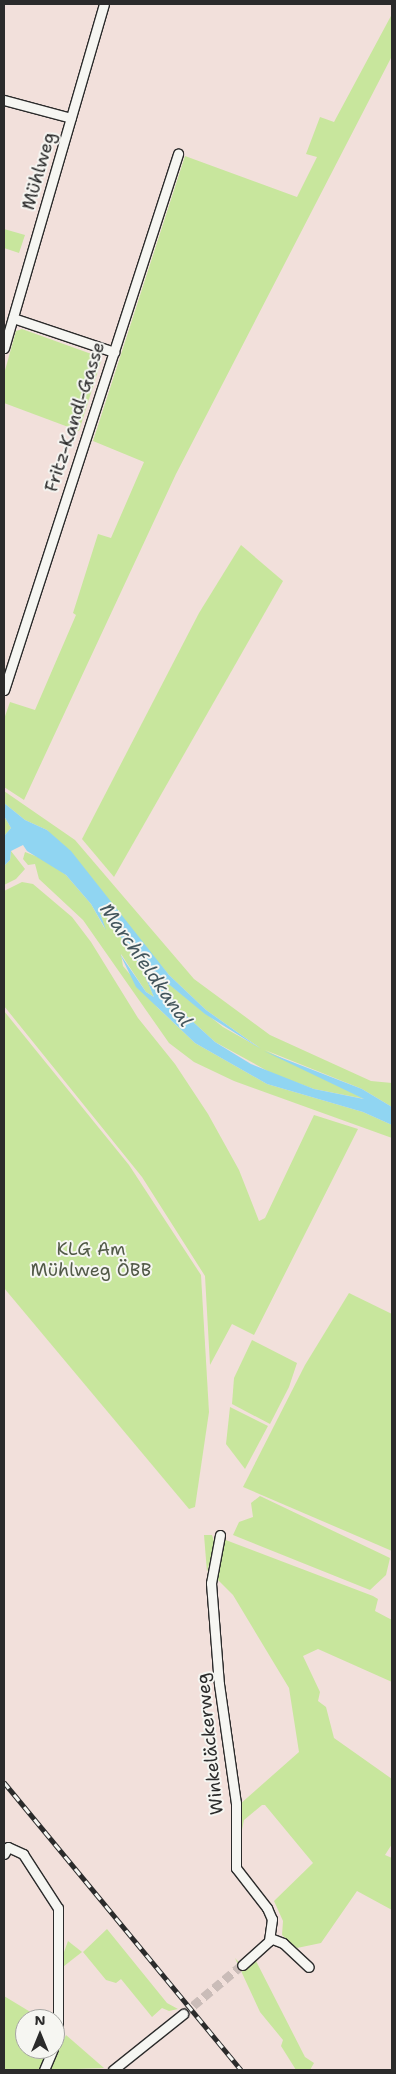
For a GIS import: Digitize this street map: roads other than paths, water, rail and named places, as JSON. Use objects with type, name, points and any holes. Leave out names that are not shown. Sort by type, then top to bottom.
[{"type":"street","name":"Mühlweg","points":[[4,348],[104,4]]},
{"type":"street","points":[[4,100],[71,118]]},
{"type":"street","name":"Fritz-Kandl-Gasse","points":[[4,690],[178,154]]},
{"type":"street","points":[[13,318],[114,352]]},
{"type":"street","name":"Winkeläckerweg","points":[[220,1535],[211,1583],[218,1684],[236,1803],[236,1868],[270,1913],[270,1938]]},
{"type":"street","points":[[6,1850],[23,1854],[58,1908],[58,2009]]},
{"type":"street","points":[[242,1965],[270,1938],[283,1943],[309,1967]]},
{"type":"street","points":[[113,2070],[183,2014]]},
{"type":"water","name":"Marchfeldkanal","points":[[4,803],[25,820],[47,830],[71,851],[169,975],[206,1010],[261,1049],[205,1014],[160,977],[179,1009],[215,1042],[251,1064],[314,1089],[364,1099],[264,1051],[362,1089],[392,1107],[392,1125],[363,1112],[267,1084],[195,1043],[136,987],[120,954],[146,992],[154,997],[140,965],[103,911],[100,913],[106,930],[91,904],[66,875],[27,851],[23,845],[11,851],[10,860],[4,866],[4,836],[11,828],[4,816]]},
{"type":"tunnel","points":[[183,2014],[242,1965]]},
{"type":"railway","points":[[4,1782],[241,2070]]},
{"type":"park label","name":"KLG Am Mühlweg ÖBB","points":[[91,1260]]}]
